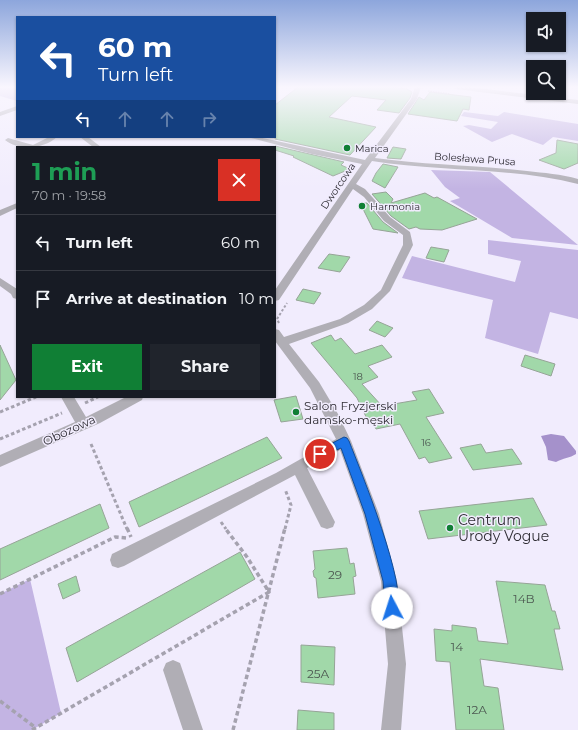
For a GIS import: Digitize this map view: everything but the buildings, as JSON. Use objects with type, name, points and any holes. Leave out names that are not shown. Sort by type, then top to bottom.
[{"type":"street","name":"Dworcowa","points":[[276,297],[351,185],[398,121]]},
{"type":"street","points":[[35,146],[52,138]]},
{"type":"street","points":[[84,138],[96,146]]},
{"type":"street","name":"Bolesława Prusa","points":[[254,138],[312,152],[369,161],[499,169],[553,176],[578,182]]},
{"type":"street","points":[[8,140],[29,146]]},
{"type":"street","points":[[351,185],[361,188],[366,192],[375,207],[387,219],[407,234],[408,245],[385,291],[368,307],[344,321],[278,338],[315,385],[344,441],[371,514],[389,581],[397,664],[391,730]]},
{"type":"street","points":[[0,213],[16,205]]},
{"type":"street","points":[[0,281],[16,294]]},
{"type":"street","name":"Obozowa","points":[[0,461],[83,424],[135,398]]},
{"type":"street","points":[[70,403],[83,424]]},
{"type":"street","points":[[118,560],[281,477],[344,441]]},
{"type":"street","points":[[298,466],[327,522]]},
{"type":"street","points":[[173,670],[193,730]]},
{"type":"path","points":[[0,412],[34,398]]},
{"type":"path","points":[[0,439],[70,403],[93,398]]},
{"type":"path","points":[[0,594],[115,538],[131,539],[91,444]]},
{"type":"path","points":[[233,730],[291,505],[281,477]]},
{"type":"path","points":[[213,512],[247,556],[269,592]]},
{"type":"path","points":[[0,701],[34,729],[269,592]]},
{"type":"shaded area","points":[[492,121],[560,121],[578,124],[578,141],[553,137],[543,145],[512,134],[492,142],[463,126],[469,125],[491,129],[498,122]]},
{"type":"shaded area","points":[[431,170],[490,172],[578,245],[512,238],[450,201],[460,198],[445,187]]},
{"type":"shaded area","points":[[488,240],[578,250],[578,319],[550,312],[538,354],[485,338],[493,300],[402,278],[412,256],[515,282],[521,261],[488,254]]},
{"type":"shaded area","points":[[551,434],[564,436],[576,451],[576,454],[556,462],[548,460],[546,447],[541,436]]},
{"type":"shaded area","points":[[30,579],[61,713],[32,730],[0,730],[0,594]]},
{"type":"place","name":"Marica","points":[[347,148]]},
{"type":"place","name":"Harmonia","points":[[362,206]]},
{"type":"place","name":"Salon Fryzjerski damsko-męski","points":[[296,412]]},
{"type":"place","name":"Centrum Urody Vogue","points":[[450,528]]},
{"type":"route","points":[[320,454],[344,441],[371,514],[389,581],[392,608]]}]
